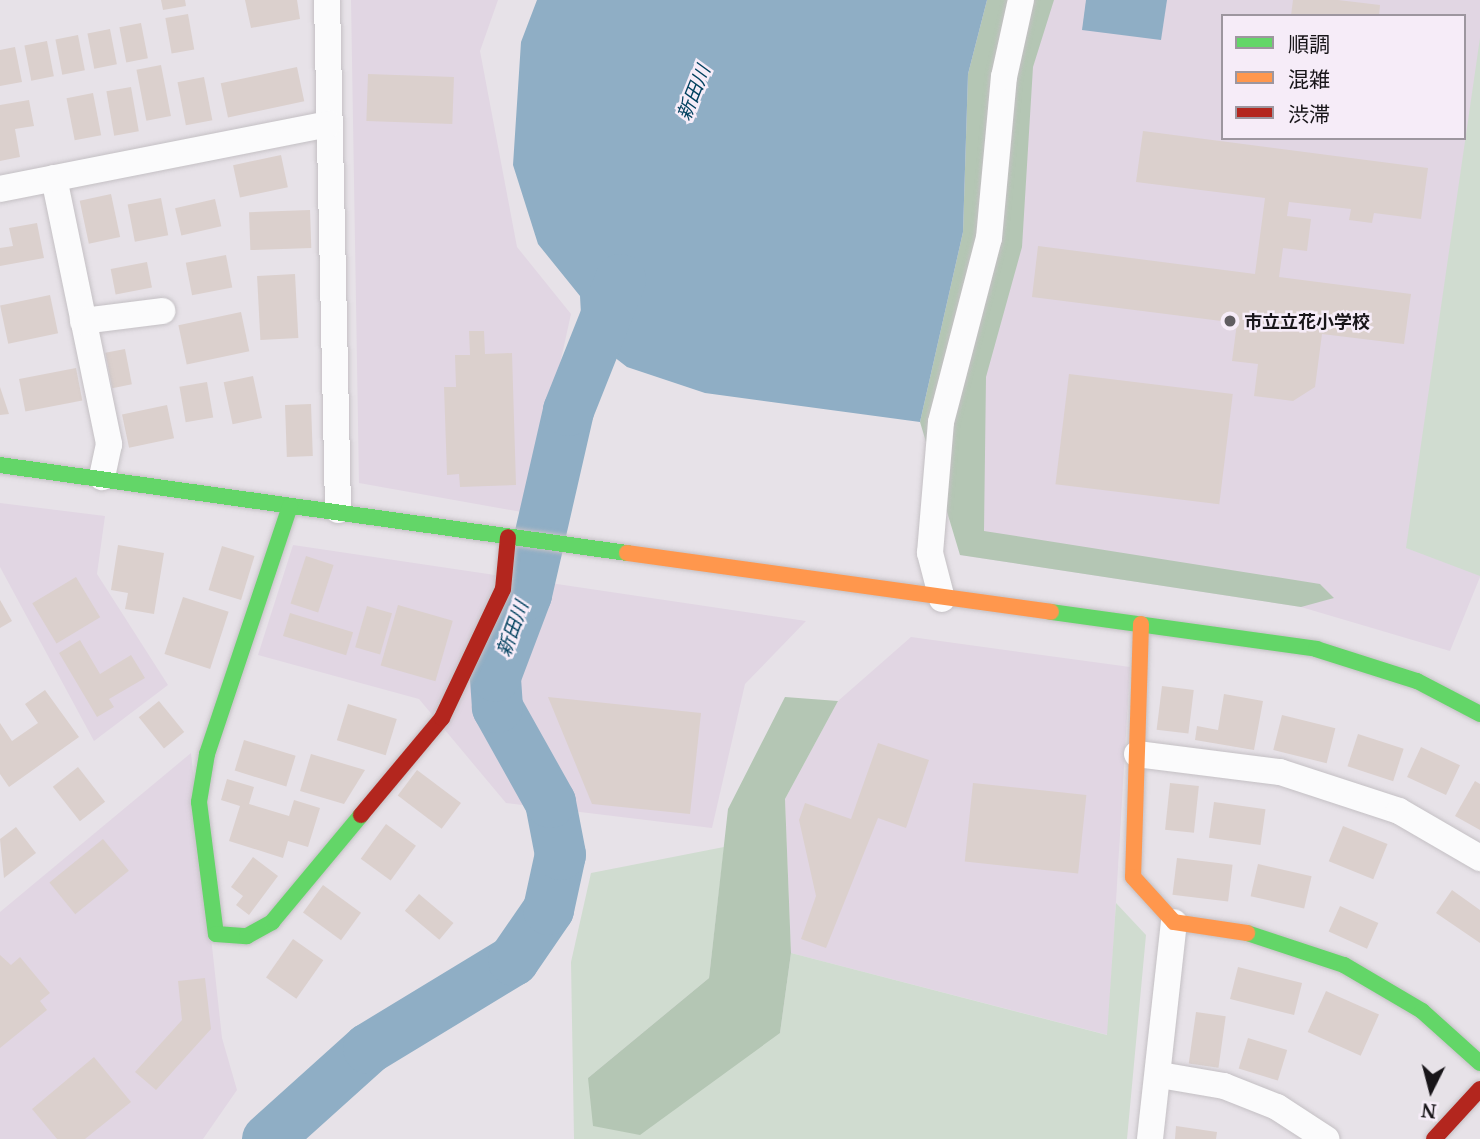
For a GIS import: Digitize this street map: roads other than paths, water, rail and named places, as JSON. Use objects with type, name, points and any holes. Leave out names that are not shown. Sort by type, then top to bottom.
[{"type":"street","points":[[327,0],[338,510]]},
{"type":"street","points":[[942,599],[930,553],[941,422],[989,238],[1004,77],[1021,0]]},
{"type":"street","points":[[0,189],[329,124]]},
{"type":"street","points":[[54,178],[109,444],[102,477]]},
{"type":"street","points":[[83,321],[162,311]]},
{"type":"street","points":[[0,465],[102,477],[290,506],[338,510],[942,599],[1316,649],[1418,681],[1480,714]]},
{"type":"street","points":[[290,506],[207,754],[199,802],[216,934],[247,936],[272,922],[442,719],[503,589],[508,537]]},
{"type":"street","points":[[1141,624],[1133,877],[1174,922],[1259,934],[1344,965],[1422,1011],[1480,1063]]},
{"type":"street","points":[[1137,754],[1280,772],[1399,811],[1480,858]]},
{"type":"street","points":[[1150,1139],[1160,1075],[1174,922]]},
{"type":"street","points":[[1160,1075],[1234,1090],[1277,1107],[1326,1139]]},
{"type":"street","points":[[1434,1139],[1480,1089]]},
{"type":"water","points":[[537,0],[987,0],[968,74],[963,232],[920,422],[705,393],[627,367],[582,332],[580,296],[538,244],[513,165],[521,42]]},
{"type":"water","points":[[1086,0],[1167,0],[1161,40],[1082,30]]},
{"type":"waterway","name":"新田川","points":[[267,1139],[368,1048],[513,960],[548,909],[560,854],[550,802],[497,707],[495,676],[526,594],[568,410],[620,279]]},
{"type":"place","name":"市立立花小学校","points":[[1230,321]]}]
